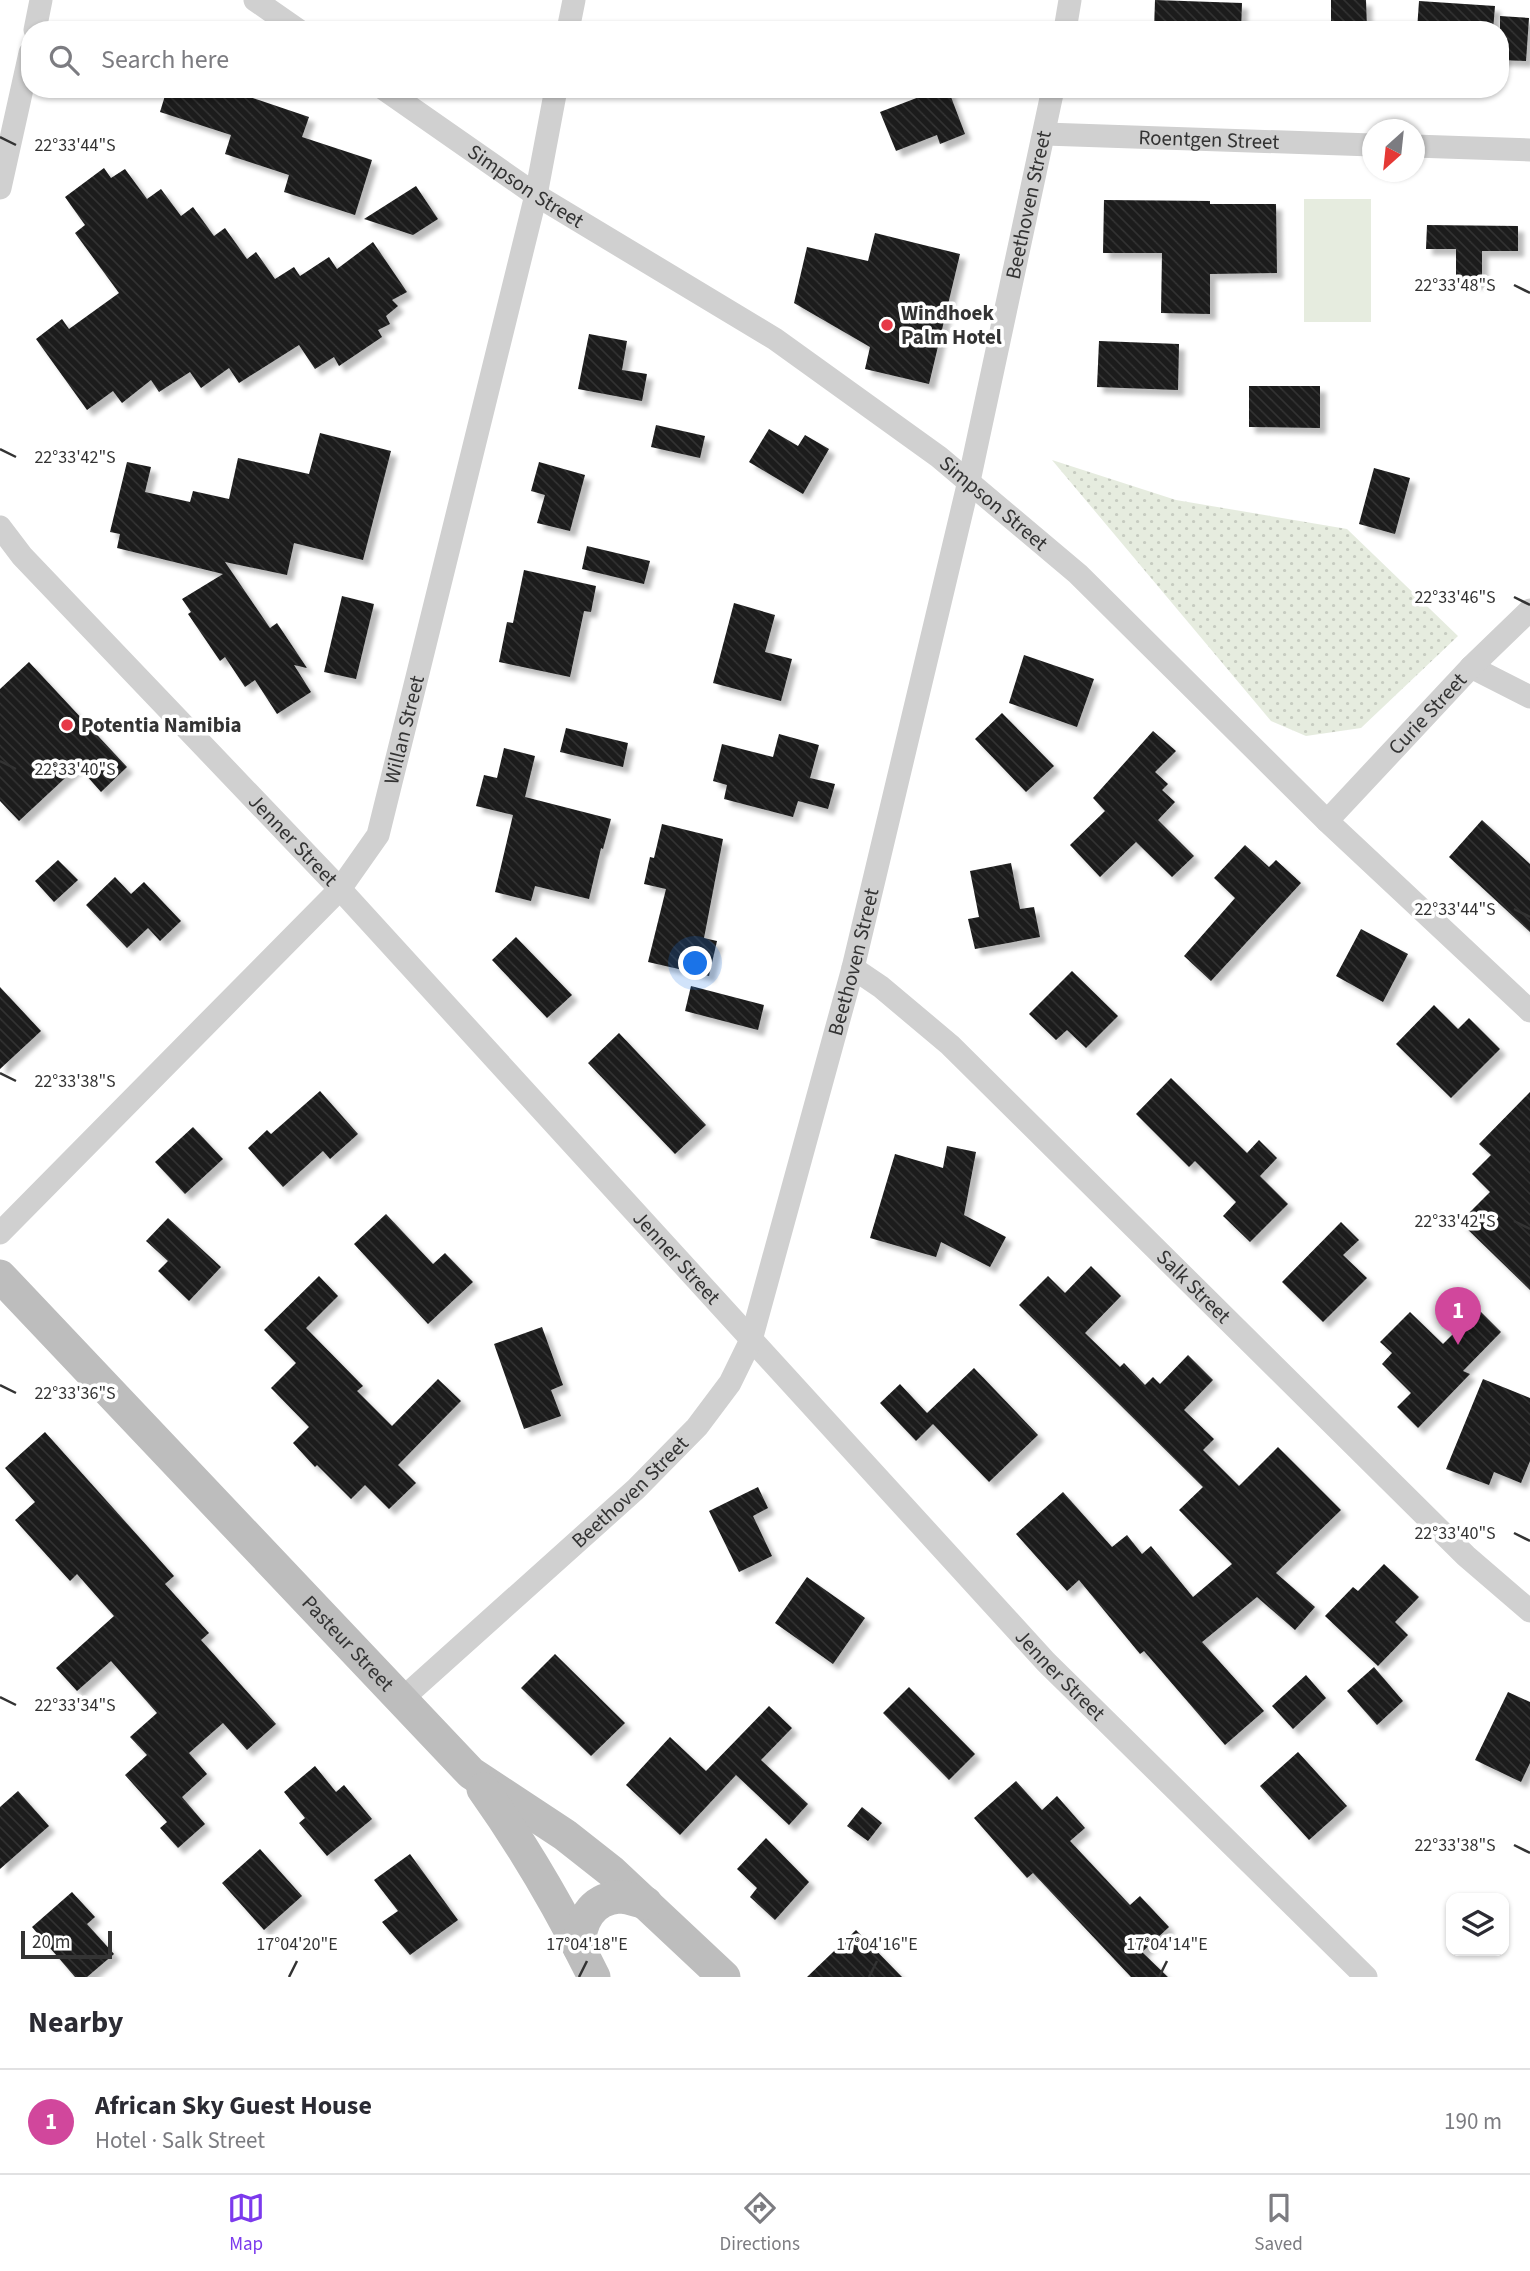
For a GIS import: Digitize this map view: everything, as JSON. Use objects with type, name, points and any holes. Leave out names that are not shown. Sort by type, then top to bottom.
[{"type":"main road","name":"Pasteur Street","points":[[0,1276],[471,1773],[565,1835],[612,1872],[724,1977]]},
{"type":"main road","points":[[471,1773],[508,1825],[594,1977]]},
{"type":"main road","points":[[579,1948],[580,1929],[587,1913],[600,1902],[620,1897],[646,1903]]},
{"type":"street","points":[[37,21],[41,0]]},
{"type":"street","points":[[255,0],[285,21]]},
{"type":"street","points":[[570,21],[573,0]]},
{"type":"street","points":[[1066,21],[1070,0]]},
{"type":"street","points":[[0,188],[21,93]]},
{"type":"street","name":"Simpson Street","points":[[397,98],[536,195],[775,339],[969,481],[1078,574],[1327,821],[1530,1011]]},
{"type":"street","name":"Willan Street","points":[[0,1233],[340,889],[378,835],[536,195],[554,98]]},
{"type":"street","name":"Beethoven Street","points":[[402,1699],[636,1489],[697,1427],[730,1382],[751,1340],[853,968],[969,481],[1051,98]]},
{"type":"street","name":"Roentgen Street","points":[[1045,134],[1362,145]]},
{"type":"street","points":[[1425,146],[1530,150]]},
{"type":"street","name":"Jenner Street","points":[[0,527],[22,556],[340,889],[1046,1662],[1366,1977]]},
{"type":"street","name":"Curie Street","points":[[1327,821],[1471,667],[1530,610]]},
{"type":"street","points":[[1471,667],[1530,697]]},
{"type":"street","name":"Salk Street","points":[[853,968],[881,987],[950,1045],[1466,1556],[1530,1611]]},
{"type":"shaded area","points":[[1304,199],[1371,199],[1371,322],[1304,322]]},
{"type":"shaded area","points":[[1052,460],[1176,500],[1347,529],[1458,636],[1361,728],[1306,736],[1271,721]]},
{"type":"building","points":[[1155,0],[1242,3],[1241,21],[1154,21]]},
{"type":"building","points":[[1331,0],[1366,0],[1367,21],[1331,21]]},
{"type":"building","points":[[1419,1],[1495,6],[1494,21],[1418,21]]},
{"type":"building","points":[[1500,16],[1529,18],[1526,61],[1509,60],[1509,21],[1500,21]]},
{"type":"building","points":[[164,98],[253,98],[309,117],[302,137],[372,160],[355,215],[284,192],[289,175],[225,154],[231,135],[160,112]]},
{"type":"building","points":[[917,98],[951,98],[965,134],[940,144],[937,135],[896,151],[880,112]]},
{"type":"building","points":[[104,168],[111,178],[125,169],[147,199],[161,189],[181,216],[193,207],[214,236],[225,228],[247,259],[256,252],[275,279],[294,267],[300,276],[329,257],[337,269],[373,242],[407,292],[392,300],[398,306],[386,316],[390,324],[378,330],[382,337],[339,366],[334,357],[315,369],[299,345],[239,383],[229,368],[201,388],[190,372],[159,392],[151,380],[122,403],[113,391],[87,410],[36,339],[62,319],[69,329],[119,293],[75,233],[85,225],[65,197]]},
{"type":"building","points":[[416,186],[438,219],[413,235],[364,219]]},
{"type":"building","points":[[1104,200],[1276,204],[1277,273],[1210,274],[1210,314],[1161,313],[1162,253],[1103,253]]},
{"type":"building","points":[[1427,225],[1518,226],[1518,251],[1482,251],[1482,283],[1456,282],[1456,249],[1426,249]]},
{"type":"building","name":"Windhoek Palm Hotel","points":[[875,233],[960,254],[929,384],[865,369],[870,347],[794,303],[807,247],[868,261]]},
{"type":"building","points":[[589,334],[627,341],[622,370],[647,374],[642,401],[578,389]]},
{"type":"building","points":[[1099,341],[1179,344],[1178,390],[1097,387]]},
{"type":"building","points":[[1249,386],[1320,386],[1320,428],[1249,427]]},
{"type":"building","points":[[656,425],[705,436],[700,458],[651,447]]},
{"type":"building","points":[[769,429],[798,446],[805,435],[829,449],[803,494],[749,462]]},
{"type":"building","points":[[320,433],[391,451],[363,560],[294,543],[287,575],[225,562],[270,628],[277,623],[307,668],[294,665],[311,692],[277,714],[255,680],[245,687],[225,657],[220,661],[188,614],[191,612],[182,599],[223,574],[117,548],[120,534],[110,532],[127,462],[151,467],[145,492],[190,502],[193,491],[229,499],[238,458],[309,474]]},
{"type":"building","points":[[539,462],[585,475],[570,531],[537,523],[545,495],[531,491]]},
{"type":"building","points":[[1374,468],[1410,478],[1395,534],[1359,524]]},
{"type":"building","points":[[587,546],[650,561],[644,584],[582,569]]},
{"type":"building","points":[[524,570],[596,586],[591,612],[584,611],[570,677],[499,662],[507,622],[513,623]]},
{"type":"building","points":[[342,596],[374,604],[356,679],[324,672]]},
{"type":"building","points":[[734,603],[775,615],[765,652],[792,659],[781,701],[713,683]]},
{"type":"building","points":[[1024,655],[1094,679],[1077,727],[1009,703]]},
{"type":"building","points":[[29,662],[127,767],[101,792],[78,766],[19,821],[0,801],[0,689]]},
{"type":"building","points":[[1002,713],[1054,766],[1026,792],[975,739]]},
{"type":"building","points":[[566,728],[628,743],[623,767],[560,752]]},
{"type":"building","points":[[1153,731],[1176,751],[1155,772],[1168,784],[1162,790],[1175,802],[1158,820],[1194,856],[1172,877],[1136,842],[1100,877],[1070,845],[1105,811],[1093,798]]},
{"type":"building","points":[[779,734],[819,745],[810,778],[835,784],[828,809],[798,801],[793,817],[724,799],[727,785],[713,781],[722,744],[773,757]]},
{"type":"building","points":[[504,748],[535,756],[525,797],[611,819],[589,899],[535,886],[531,901],[495,892],[513,815],[476,806],[484,775],[497,778]]},
{"type":"building","points":[[1482,820],[1530,864],[1530,932],[1449,857]]},
{"type":"building","points":[[662,824],[723,839],[704,938],[717,941],[709,976],[648,962],[666,889],[644,884],[650,857],[654,858]]},
{"type":"building","points":[[1245,845],[1269,867],[1276,860],[1301,883],[1211,981],[1184,956],[1235,898],[1214,878]]},
{"type":"building","points":[[58,860],[78,880],[54,902],[35,881]]},
{"type":"building","points":[[1011,863],[1020,909],[1034,907],[1040,937],[975,949],[968,919],[979,917],[970,871]]},
{"type":"building","points":[[115,877],[131,894],[144,882],[181,921],[160,941],[148,928],[127,948],[86,905]]},
{"type":"building","points":[[1361,929],[1408,954],[1383,1002],[1336,976]]},
{"type":"building","points":[[516,937],[572,995],[547,1018],[492,960]]},
{"type":"building","points":[[1072,971],[1118,1016],[1086,1048],[1067,1030],[1056,1040],[1029,1014]]},
{"type":"building","points":[[691,986],[764,1005],[758,1030],[685,1011]]},
{"type":"building","points":[[0,987],[41,1031],[0,1069]]},
{"type":"building","points":[[1434,1005],[1458,1029],[1469,1018],[1500,1049],[1451,1098],[1396,1044]]},
{"type":"building","points":[[619,1033],[706,1125],[675,1154],[588,1063]]},
{"type":"building","points":[[1171,1078],[1247,1153],[1259,1140],[1277,1158],[1260,1176],[1288,1204],[1250,1242],[1223,1216],[1236,1202],[1195,1161],[1189,1167],[1136,1114]]},
{"type":"building","points":[[320,1091],[358,1134],[330,1159],[323,1151],[283,1187],[248,1148],[267,1130],[271,1134]]},
{"type":"building","points":[[1530,1092],[1530,1290],[1460,1222],[1490,1192],[1472,1174],[1491,1155],[1479,1144]]},
{"type":"building","points":[[193,1127],[223,1159],[185,1194],[155,1162]]},
{"type":"building","points":[[947,1146],[976,1152],[964,1215],[1006,1237],[990,1267],[941,1242],[936,1257],[870,1238],[895,1154],[943,1168]]},
{"type":"building","points":[[386,1214],[433,1264],[445,1253],[473,1282],[428,1324],[354,1244]]},
{"type":"building","points":[[168,1218],[221,1267],[189,1301],[158,1271],[168,1261],[146,1241]]},
{"type":"building","points":[[1341,1222],[1359,1240],[1343,1255],[1367,1278],[1323,1322],[1282,1282]]},
{"type":"building","points":[[1091,1266],[1121,1296],[1085,1333],[1120,1367],[1124,1363],[1145,1385],[1153,1377],[1160,1384],[1188,1355],[1213,1380],[1184,1410],[1214,1439],[1203,1450],[1239,1486],[1278,1447],[1341,1510],[1276,1573],[1315,1607],[1295,1630],[1257,1597],[1202,1642],[1264,1711],[1225,1745],[1144,1651],[1140,1654],[1079,1580],[1067,1591],[1016,1534],[1063,1492],[1112,1547],[1127,1535],[1142,1554],[1151,1546],[1193,1597],[1232,1564],[1179,1510],[1203,1487],[1019,1305],[1048,1276],[1065,1293]]},
{"type":"building","points":[[319,1276],[338,1296],[306,1328],[363,1386],[357,1391],[392,1426],[438,1379],[461,1401],[398,1465],[416,1483],[389,1509],[365,1485],[351,1499],[317,1465],[315,1467],[293,1443],[309,1427],[271,1388],[296,1363],[264,1330]]},
{"type":"building","points":[[1478,1309],[1501,1332],[1463,1371],[1470,1374],[1418,1428],[1397,1407],[1411,1393],[1382,1364],[1392,1353],[1380,1342],[1410,1312],[1443,1344]]},
{"type":"building","points":[[542,1327],[563,1385],[551,1390],[561,1416],[524,1429],[494,1344]]},
{"type":"building","points":[[974,1368],[1038,1435],[989,1482],[933,1424],[916,1441],[880,1403],[900,1384],[927,1413]]},
{"type":"building","points":[[1483,1379],[1530,1398],[1530,1461],[1521,1483],[1494,1472],[1489,1485],[1446,1469]]},
{"type":"building","points":[[45,1432],[174,1576],[165,1584],[209,1633],[201,1640],[276,1724],[247,1750],[223,1723],[189,1753],[207,1774],[182,1797],[205,1824],[178,1848],[160,1828],[167,1822],[125,1775],[147,1755],[130,1737],[157,1713],[111,1661],[77,1691],[56,1668],[114,1616],[77,1574],[70,1581],[15,1520],[35,1502],[5,1468]]},
{"type":"building","points":[[758,1487],[768,1508],[753,1516],[772,1556],[739,1572],[709,1511]]},
{"type":"building","points":[[1384,1564],[1419,1597],[1395,1622],[1408,1635],[1378,1666],[1325,1616],[1353,1587],[1358,1591]]},
{"type":"building","points":[[807,1577],[865,1618],[833,1664],[775,1623]]},
{"type":"building","points":[[555,1654],[625,1723],[591,1756],[521,1688]]},
{"type":"building","points":[[1374,1667],[1403,1701],[1377,1725],[1347,1691]]},
{"type":"building","points":[[1306,1675],[1326,1698],[1293,1729],[1272,1706]]},
{"type":"building","points":[[909,1687],[975,1754],[949,1780],[883,1713]]},
{"type":"building","points":[[1508,1692],[1530,1702],[1530,1763],[1521,1782],[1475,1760]]},
{"type":"building","points":[[769,1706],[792,1728],[761,1760],[808,1804],[789,1825],[736,1775],[680,1835],[626,1785],[670,1737],[706,1771]]},
{"type":"building","points":[[1298,1752],[1347,1806],[1309,1840],[1260,1786]]},
{"type":"building","points":[[315,1766],[336,1792],[344,1785],[372,1819],[327,1856],[299,1823],[305,1818],[284,1792]]},
{"type":"building","points":[[1016,1781],[1042,1810],[1057,1796],[1085,1828],[1070,1841],[1130,1905],[1140,1896],[1169,1927],[1142,1952],[1168,1977],[1131,1977],[1033,1873],[1027,1878],[974,1818]]},
{"type":"building","points":[[18,1791],[49,1826],[0,1869],[0,1807]]},
{"type":"building","points":[[862,1807],[882,1823],[868,1841],[847,1826]]},
{"type":"building","points":[[766,1838],[809,1882],[775,1920],[750,1897],[757,1888],[737,1869]]},
{"type":"building","points":[[260,1849],[302,1896],[264,1930],[222,1883]]},
{"type":"building","points":[[410,1854],[458,1920],[410,1955],[382,1922],[398,1911],[374,1880]]},
{"type":"building","points":[[72,1892],[95,1917],[87,1924],[114,1954],[87,1977],[75,1977],[32,1927]]},
{"type":"building","points":[[856,1930],[902,1977],[807,1977]]},
{"type":"place","name":"Windhoek Palm Hotel","points":[[887,325]]},
{"type":"place","name":"Potentia Namibia","points":[[67,725]]},
{"type":"place","name":"African Sky Guest House","points":[[1458,1345]]}]
